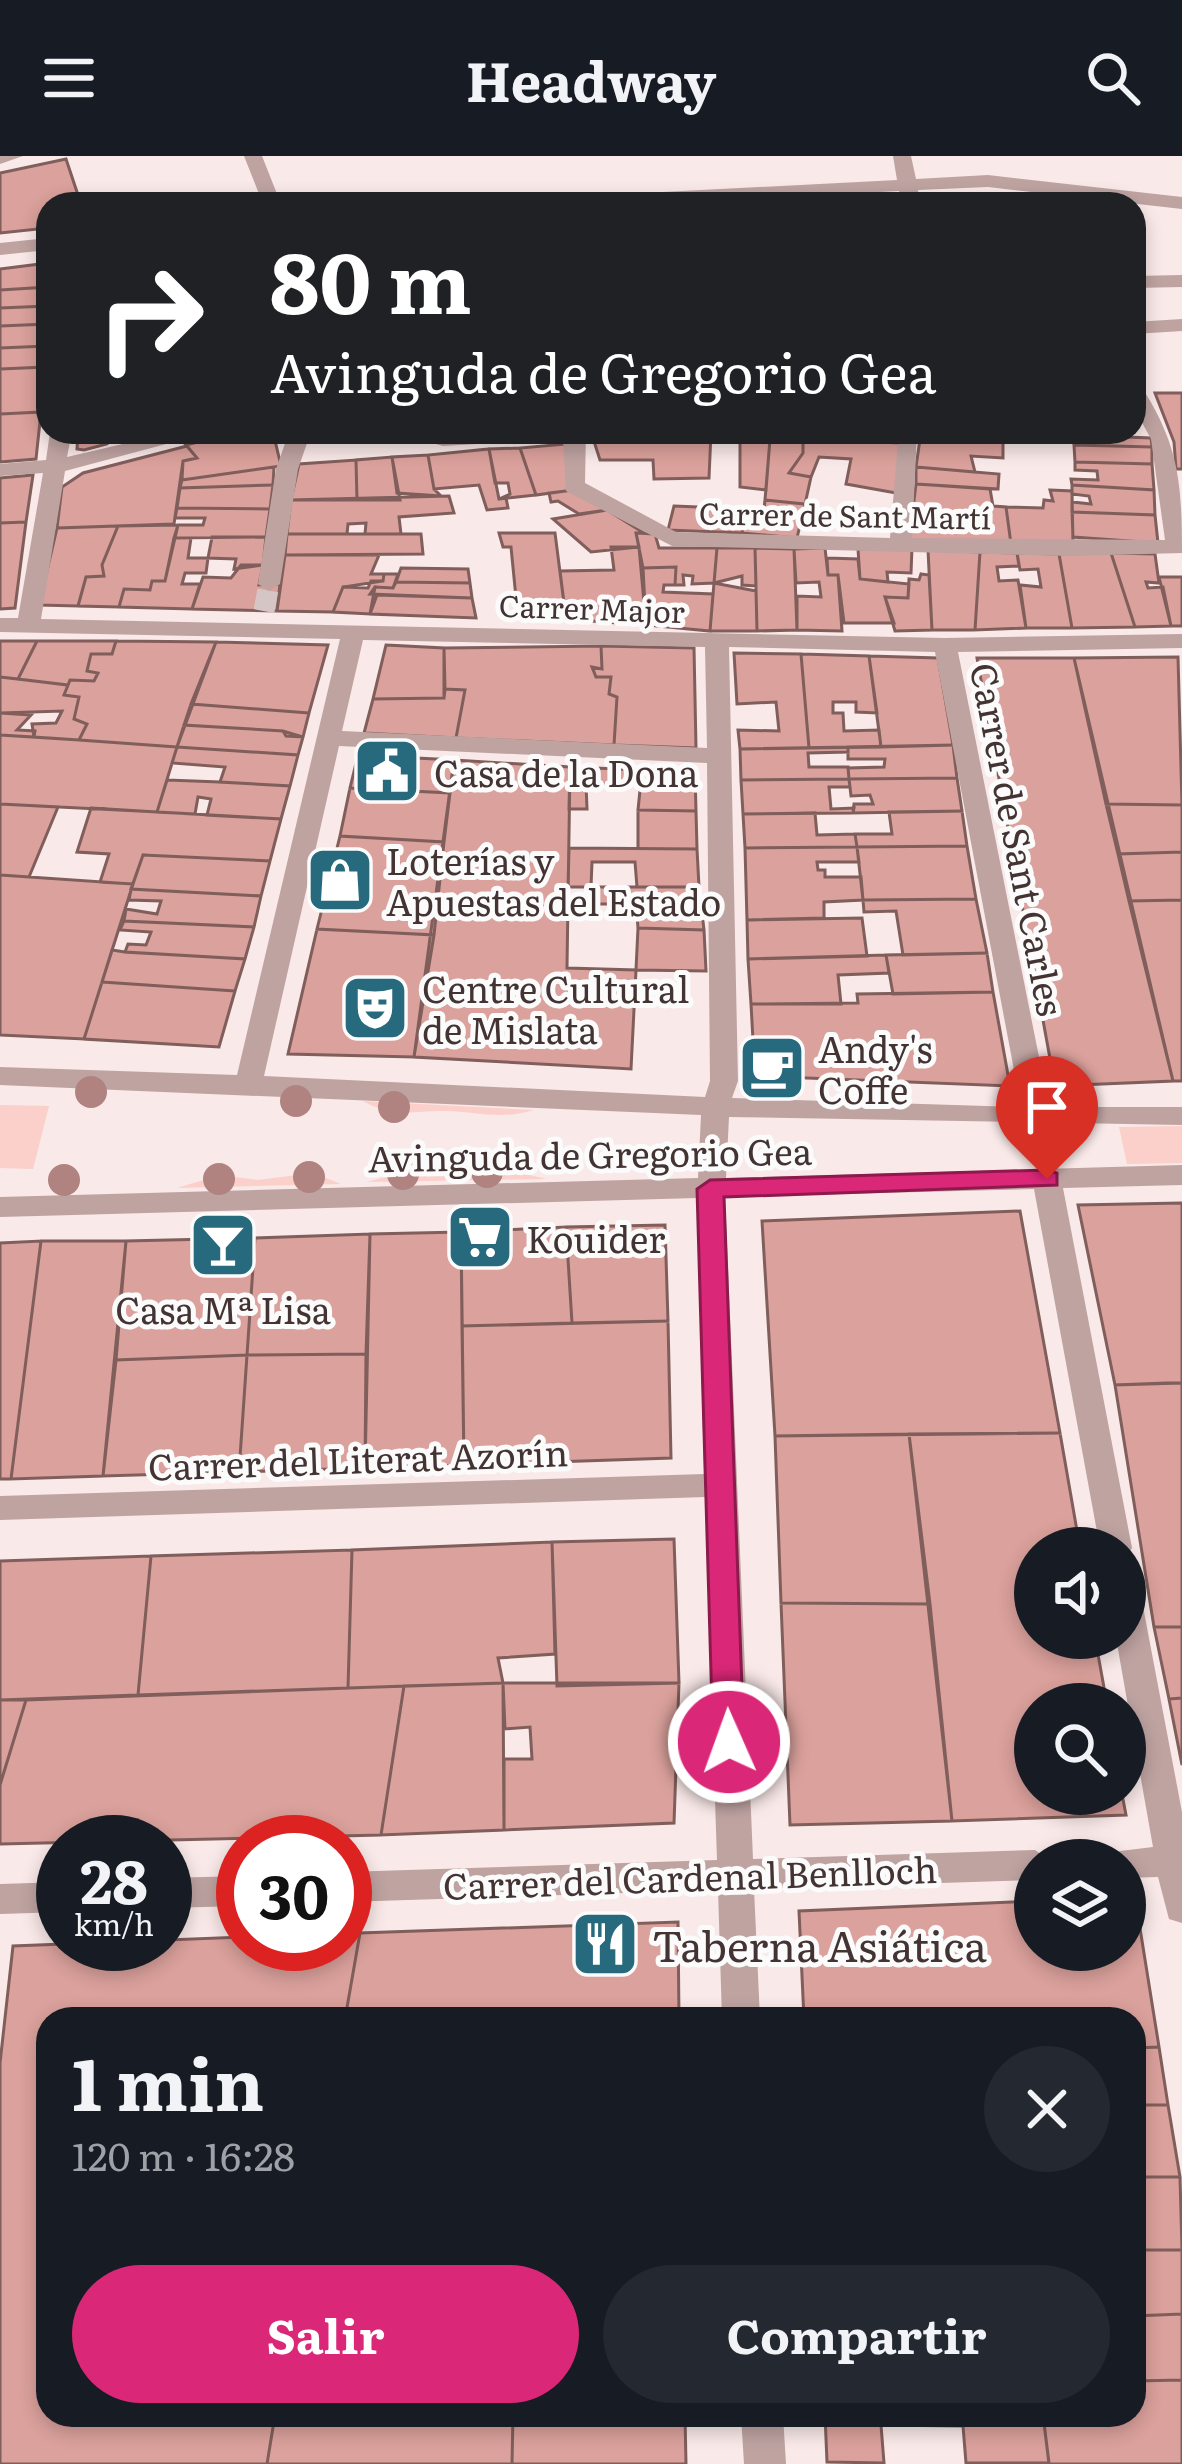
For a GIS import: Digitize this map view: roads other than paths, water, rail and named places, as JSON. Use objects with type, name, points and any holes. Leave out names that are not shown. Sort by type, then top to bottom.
[{"type":"street","points":[[0,159],[14,156]]},
{"type":"street","points":[[253,156],[267,192]]},
{"type":"street","points":[[902,156],[908,192]]},
{"type":"street","points":[[743,192],[988,181],[1090,192]]},
{"type":"street","points":[[1146,198],[1182,202]]},
{"type":"street","points":[[0,249],[36,245]]},
{"type":"street","points":[[1146,282],[1182,281]]},
{"type":"street","points":[[1146,327],[1182,325]]},
{"type":"street","points":[[1146,411],[1162,439],[1179,546]]},
{"type":"street","points":[[29,623],[60,444]]},
{"type":"street","points":[[0,470],[58,466],[150,444]]},
{"type":"street","points":[[268,584],[286,469],[295,444]]},
{"type":"street","name":"Carrer de Sant Martí","points":[[574,444],[574,486],[672,539],[1179,546]]},
{"type":"street","points":[[900,545],[908,444]]},
{"type":"street","name":"Carrer Major","points":[[0,625],[263,619],[354,629],[717,641],[945,645],[1182,641]]},
{"type":"street","points":[[249,1082],[354,629]]},
{"type":"street","points":[[717,641],[724,1081],[715,1108],[710,1189],[740,2007]]},
{"type":"street","name":"Carrer de Sant Carles","points":[[945,645],[1037,1118]]},
{"type":"street","points":[[332,738],[717,756]]},
{"type":"street","name":"Avinguda de Gregorio Gea","points":[[0,1076],[249,1082],[715,1108],[1037,1118],[1182,1115]]},
{"type":"street","name":"Avinguda de Gregorio Gea","points":[[0,1207],[1182,1175]]},
{"type":"street","points":[[1047,1179],[1112,1527]]},
{"type":"street","name":"Carrer del Literat Azorín","points":[[0,1508],[719,1485]]},
{"type":"street","points":[[1137,1659],[1178,1861],[1182,1908]]},
{"type":"street","points":[[1146,1862],[1178,1861]]},
{"type":"street","name":"Carrer del Cardenal Benlloch","points":[[372,1886],[1014,1866]]},
{"type":"street","points":[[0,1899],[36,1898]]},
{"type":"street","points":[[763,2427],[765,2464]]},
{"type":"tunnel","points":[[264,611],[269,584]]},
{"type":"place","name":"Casa de la Dona","points":[[387,771]]},
{"type":"place","name":"Loterías y Apuestas del Estado","points":[[340,880]]},
{"type":"place","name":"Centre Cultural de Mislata","points":[[375,1008]]},
{"type":"place","name":"Andy's Coffe","points":[[772,1068]]},
{"type":"place","name":"Kouider","points":[[480,1237]]},
{"type":"place","name":"Casa Mª Lisa","points":[[223,1245]]},
{"type":"place","name":"Taberna Asiática","points":[[605,1944]]}]
